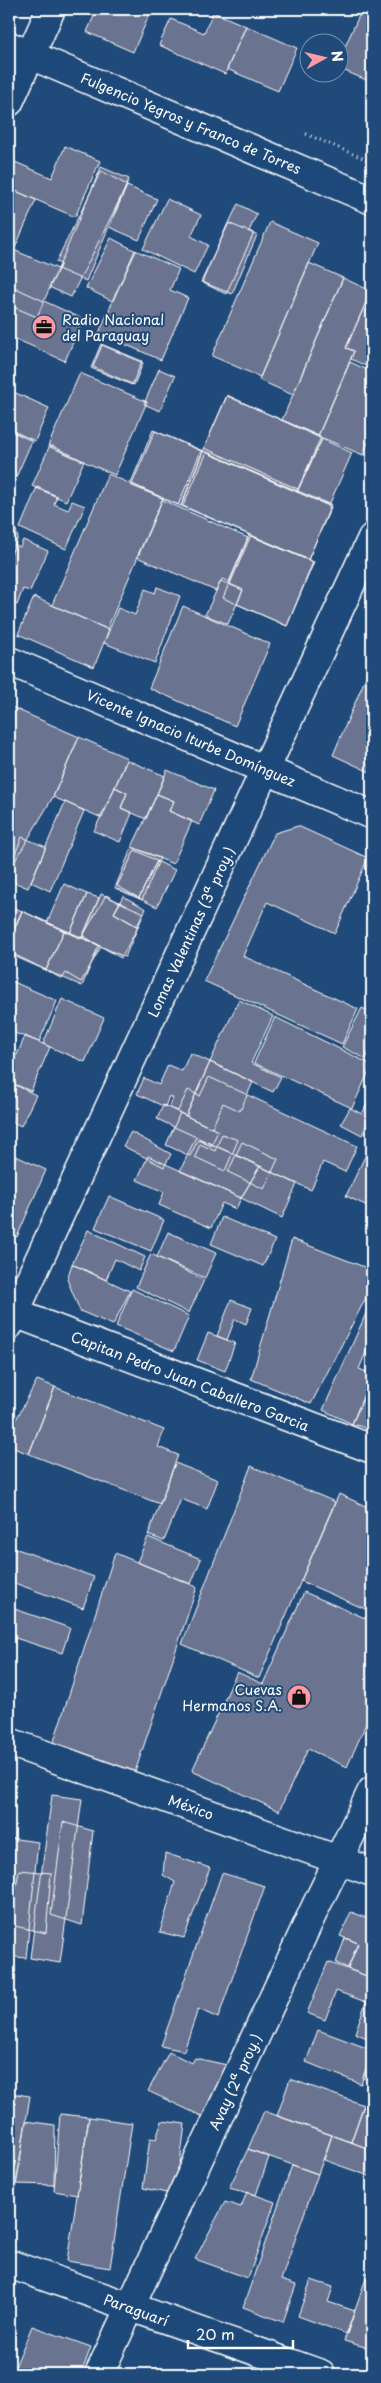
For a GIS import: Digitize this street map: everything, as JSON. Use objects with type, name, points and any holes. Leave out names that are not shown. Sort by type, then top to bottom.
[{"type":"street","points":[[9,102],[20,50],[51,9]]},
{"type":"street","name":"Fulgencio Yegros y Franco de Torres","points":[[20,50],[372,200]]},
{"type":"street","name":"Lomas Valentinas (3ª proy.)","points":[[10,1317],[267,770],[372,538]]},
{"type":"street","name":"Vicente Ignacio Iturbe Domínguez","points":[[9,662],[372,815]]},
{"type":"street","name":"Capitan Pedro Juan Caballero Garcia","points":[[10,1317],[372,1449]]},
{"type":"street","name":"México","points":[[9,1742],[372,1872]]},
{"type":"street","name":"Avay (2ª proy.)","points":[[99,2374],[337,1860],[372,1791]]},
{"type":"street","name":"Paraguarí","points":[[9,2264],[321,2374]]},
{"type":"building","points":[[97,9],[152,9],[133,52],[87,32]]},
{"type":"building","points":[[362,9],[372,9],[371,82],[348,72],[348,40]]},
{"type":"building","points":[[213,12],[246,26],[225,74],[159,45],[171,19],[204,33]]},
{"type":"building","points":[[246,26],[297,48],[278,91],[227,69]]},
{"type":"building","points":[[65,146],[100,161],[75,217],[9,188],[9,178],[15,162],[52,178]]},
{"type":"building","points":[[101,167],[129,179],[86,281],[58,269]]},
{"type":"building","points":[[101,171],[127,185],[71,297],[49,287],[61,264],[56,262]]},
{"type":"building","points":[[127,186],[157,199],[139,240],[109,227]]},
{"type":"building","points":[[9,188],[36,200],[15,248],[9,245]]},
{"type":"building","points":[[167,199],[201,215],[191,236],[208,245],[194,274],[143,249]]},
{"type":"building","points":[[238,204],[257,214],[249,231],[254,233],[226,294],[201,282]]},
{"type":"building","points":[[270,222],[318,243],[260,377],[212,356]]},
{"type":"building","points":[[228,223],[257,235],[232,294],[202,282]]},
{"type":"building","points":[[111,238],[136,251],[112,301],[86,288]]},
{"type":"building","points":[[9,248],[58,269],[37,317],[9,305]]},
{"type":"building","points":[[135,250],[179,269],[170,290],[188,298],[161,360],[99,333]]},
{"type":"building","points":[[309,263],[343,278],[293,395],[259,380]]},
{"type":"building","points":[[343,278],[371,291],[346,348],[354,351],[318,436],[282,420]]},
{"type":"building","name":"Radio Nacional del Paraguay","points":[[9,285],[83,319],[65,361],[9,336]]},
{"type":"building","points":[[372,289],[372,369],[351,359],[354,351],[346,348]]},
{"type":"building","points":[[101,344],[142,361],[132,385],[91,368]]},
{"type":"building","points":[[102,345],[143,363],[134,385],[93,367]]},
{"type":"building","points":[[350,362],[372,372],[372,433],[363,455],[318,436]]},
{"type":"building","points":[[159,369],[175,376],[160,411],[144,404]]},
{"type":"building","points":[[80,373],[147,402],[115,475],[48,446]]},
{"type":"building","points":[[9,390],[49,408],[35,441],[9,429]]},
{"type":"building","points":[[227,395],[322,439],[297,492],[203,451]]},
{"type":"building","points":[[227,396],[321,437],[298,489],[204,448]]},
{"type":"building","points":[[9,430],[32,441],[13,484],[9,482]]},
{"type":"building","points":[[153,430],[203,451],[181,506],[130,485]]},
{"type":"building","points":[[155,431],[201,451],[178,505],[132,484]]},
{"type":"building","points":[[322,439],[352,453],[329,505],[297,492]]},
{"type":"building","points":[[50,445],[84,461],[66,501],[32,486]]},
{"type":"building","points":[[203,451],[331,505],[308,560],[181,506]]},
{"type":"building","points":[[207,452],[331,507],[308,560],[183,506]]},
{"type":"building","points":[[108,474],[163,498],[107,629],[52,605]]},
{"type":"building","points":[[37,487],[57,496],[54,504],[68,510],[72,501],[85,506],[66,549],[20,528]]},
{"type":"building","points":[[162,500],[248,538],[229,582],[222,579],[216,591],[137,557]]},
{"type":"building","points":[[9,512],[11,513],[18,538],[9,558]]},
{"type":"building","points":[[249,535],[313,562],[287,626],[223,598]]},
{"type":"building","points":[[251,535],[314,562],[287,626],[237,604],[243,590],[230,584]]},
{"type":"building","points":[[23,540],[48,551],[30,591],[23,589],[17,605],[9,601],[9,558],[15,545],[20,547]]},
{"type":"building","points":[[221,581],[243,590],[228,624],[205,615]]},
{"type":"building","points":[[157,587],[180,596],[155,663],[104,643],[118,608],[135,615],[145,589],[155,593]]},
{"type":"building","points":[[34,597],[109,630],[94,667],[18,634]]},
{"type":"building","points":[[183,606],[270,644],[235,726],[149,688]]},
{"type":"building","points":[[372,666],[372,773],[333,755]]},
{"type":"building","points":[[9,706],[79,737],[53,797],[9,871]]},
{"type":"building","points":[[79,737],[127,758],[102,818],[53,797]]},
{"type":"building","points":[[127,760],[165,776],[146,819],[121,808],[127,793],[115,787]]},
{"type":"building","points":[[167,770],[214,790],[199,825],[169,811],[174,801],[157,794]]},
{"type":"building","points":[[115,787],[127,793],[121,808],[132,813],[120,842],[94,831]]},
{"type":"building","points":[[157,794],[174,801],[169,811],[192,821],[173,864],[132,847]]},
{"type":"building","points":[[65,802],[84,811],[50,891],[31,882]]},
{"type":"building","points":[[298,826],[368,858],[335,933],[267,902],[243,956],[358,1009],[342,1044],[204,981],[275,833]]},
{"type":"building","points":[[22,837],[46,847],[28,888],[9,880],[9,869]]},
{"type":"building","points":[[132,847],[160,858],[142,900],[115,888]]},
{"type":"building","points":[[135,850],[157,861],[139,898],[117,886]]},
{"type":"building","points":[[157,861],[175,870],[157,907],[139,898]]},
{"type":"building","points":[[64,884],[87,894],[70,933],[47,923]]},
{"type":"building","points":[[87,894],[99,898],[82,938],[70,933]]},
{"type":"building","points":[[101,894],[144,913],[125,957],[82,938]]},
{"type":"building","points":[[106,895],[120,903],[114,913],[138,927],[121,958],[83,936]]},
{"type":"building","points":[[123,896],[146,909],[137,926],[114,913]]},
{"type":"building","points":[[9,906],[22,911],[10,939],[9,939]]},
{"type":"building","points":[[22,911],[64,931],[46,970],[9,952],[9,940]]},
{"type":"building","points":[[22,911],[99,945],[82,986],[9,954],[9,942]]},
{"type":"building","points":[[64,931],[81,939],[83,936],[101,947],[81,982],[66,973],[62,979],[46,970]]},
{"type":"building","points":[[9,980],[57,1001],[39,1042],[9,1031]]},
{"type":"building","points":[[62,999],[104,1018],[85,1062],[43,1044]]},
{"type":"building","points":[[239,1000],[273,1016],[251,1063],[281,1077],[273,1092],[210,1062]]},
{"type":"building","points":[[362,1008],[372,1013],[372,1045],[366,1059],[342,1047]]},
{"type":"building","points":[[275,1017],[372,1065],[352,1108],[254,1063]]},
{"type":"building","points":[[25,1036],[50,1047],[31,1091],[9,1082],[9,1051],[17,1055]]},
{"type":"building","points":[[190,1053],[210,1062],[186,1116],[169,1108],[173,1098],[169,1096],[165,1107],[137,1094],[144,1078],[159,1085],[168,1065],[182,1071]]},
{"type":"building","points":[[210,1062],[253,1082],[240,1111],[223,1103],[212,1128],[186,1116]]},
{"type":"building","points":[[209,1077],[357,1146],[345,1172],[323,1162],[311,1190],[157,1119],[163,1105],[178,1111],[188,1090],[200,1096]]},
{"type":"building","points":[[9,1082],[36,1095],[21,1126],[9,1120]]},
{"type":"building","points":[[372,1094],[372,1114],[362,1135],[341,1124],[350,1108],[362,1114]]},
{"type":"building","points":[[180,1113],[218,1131],[211,1146],[198,1140],[190,1156],[166,1145]]},
{"type":"building","points":[[131,1132],[171,1154],[164,1167],[123,1146]]},
{"type":"building","points":[[222,1134],[238,1140],[225,1171],[195,1157],[200,1144],[215,1151]]},
{"type":"building","points":[[196,1137],[260,1166],[241,1198],[180,1171]]},
{"type":"building","points":[[242,1142],[278,1159],[264,1189],[228,1172]]},
{"type":"building","points":[[368,1150],[372,1153],[372,1208],[346,1196]]},
{"type":"building","points":[[16,1156],[46,1170],[17,1237],[9,1233],[9,1172]]},
{"type":"building","points":[[148,1156],[241,1198],[236,1209],[222,1203],[211,1228],[159,1205],[164,1192],[137,1180]]},
{"type":"building","points":[[260,1166],[297,1184],[282,1218],[241,1198]]},
{"type":"building","points":[[109,1196],[164,1220],[151,1251],[95,1228]]},
{"type":"building","points":[[222,1217],[275,1240],[263,1266],[211,1244]]},
{"type":"building","points":[[88,1230],[145,1257],[139,1271],[115,1259],[106,1280],[72,1264]]},
{"type":"building","points":[[168,1232],[216,1253],[205,1278],[157,1257]]},
{"type":"building","points":[[292,1239],[372,1270],[372,1286],[311,1404],[251,1379]]},
{"type":"building","points":[[151,1254],[204,1280],[189,1313],[136,1287]]},
{"type":"building","points":[[72,1264],[130,1291],[113,1325],[80,1311],[67,1279]]},
{"type":"building","points":[[132,1289],[189,1316],[174,1351],[116,1326]]},
{"type":"building","points":[[231,1300],[252,1308],[246,1324],[235,1319],[227,1340],[217,1336]]},
{"type":"building","points":[[372,1300],[372,1347],[369,1345],[359,1369],[372,1374],[352,1424],[323,1410]]},
{"type":"building","points":[[208,1333],[235,1343],[225,1371],[197,1360]]},
{"type":"building","points":[[372,1379],[372,1430],[352,1424]]},
{"type":"building","points":[[37,1380],[55,1387],[29,1454],[9,1446],[9,1433]]},
{"type":"building","points":[[55,1387],[164,1430],[158,1447],[178,1455],[160,1504],[29,1454]]},
{"type":"building","points":[[175,1463],[218,1480],[207,1509],[181,1499],[164,1541],[148,1535]]},
{"type":"building","points":[[251,1466],[335,1502],[259,1678],[182,1644]]},
{"type":"building","points":[[339,1494],[372,1509],[372,1612],[301,1581]]},
{"type":"building","points":[[148,1537],[201,1559],[191,1584],[137,1562]]},
{"type":"building","points":[[9,1546],[94,1577],[83,1608],[9,1581]]},
{"type":"building","points":[[115,1553],[197,1587],[135,1772],[53,1744]]},
{"type":"building","name":"Cuevas Hermanos S.A.","points":[[304,1592],[372,1621],[372,1710],[347,1767],[308,1749],[279,1811],[192,1771],[237,1672],[263,1684]]},
{"type":"building","points":[[9,1607],[70,1628],[62,1653],[9,1636]]},
{"type":"building","points":[[52,1795],[82,1799],[60,1963],[30,1958]]},
{"type":"building","points":[[63,1822],[93,1831],[82,1925],[51,1915]]},
{"type":"building","points":[[9,1838],[38,1842],[26,1958],[9,1956]]},
{"type":"building","points":[[165,1853],[210,1868],[184,1938],[160,1932],[175,1882],[163,1875]]},
{"type":"building","points":[[19,1870],[51,1873],[46,1933],[10,1925]]},
{"type":"building","points":[[222,1873],[265,1886],[218,2018],[198,2009],[184,2051],[161,2046]]},
{"type":"building","points":[[351,1912],[372,1920],[372,1978],[348,1969],[358,1943],[340,1936]]},
{"type":"building","points":[[345,1938],[358,1943],[348,1968],[336,1963]]},
{"type":"building","points":[[328,1962],[372,1978],[372,2040],[355,2033],[366,2002],[336,1991],[325,2020],[307,2013]]},
{"type":"building","points":[[318,2030],[372,2050],[361,2084],[306,2062]]},
{"type":"building","points":[[169,2052],[192,2063],[195,2058],[236,2067],[210,2120],[148,2091]]},
{"type":"building","points":[[372,2052],[372,2082],[363,2078]]},
{"type":"building","points":[[290,2079],[364,2105],[351,2142],[277,2116]]},
{"type":"building","points":[[9,2093],[30,2096],[14,2199],[9,2199]]},
{"type":"building","points":[[363,2107],[372,2110],[372,2150],[351,2142]]},
{"type":"building","points":[[264,2111],[332,2135],[318,2174],[248,2149]]},
{"type":"building","points":[[60,2114],[89,2117],[77,2195],[54,2191]]},
{"type":"building","points":[[89,2117],[132,2123],[110,2268],[67,2261]]},
{"type":"building","points":[[26,2121],[55,2125],[54,2185],[16,2184]]},
{"type":"building","points":[[162,2121],[185,2124],[176,2195],[143,2188],[150,2138],[156,2139]]},
{"type":"building","points":[[332,2135],[372,2150],[372,2177],[324,2160]]},
{"type":"building","points":[[248,2149],[269,2157],[256,2195],[229,2188]]},
{"type":"building","points":[[292,2165],[318,2174],[281,2280],[296,2285],[283,2322],[243,2307]]},
{"type":"building","points":[[247,2192],[275,2202],[248,2278],[195,2259],[225,2202],[241,2207]]},
{"type":"building","points":[[372,2261],[372,2349],[344,2341]]},
{"type":"building","points":[[311,2280],[333,2287],[328,2302],[355,2311],[347,2334],[298,2316]]},
{"type":"building","points":[[32,2326],[91,2347],[81,2374],[12,2374]]},
{"type":"place","name":"Radio Nacional del Paraguay","points":[[44,327]]},
{"type":"place","name":"Cuevas Hermanos S.A.","points":[[299,1697]]}]
